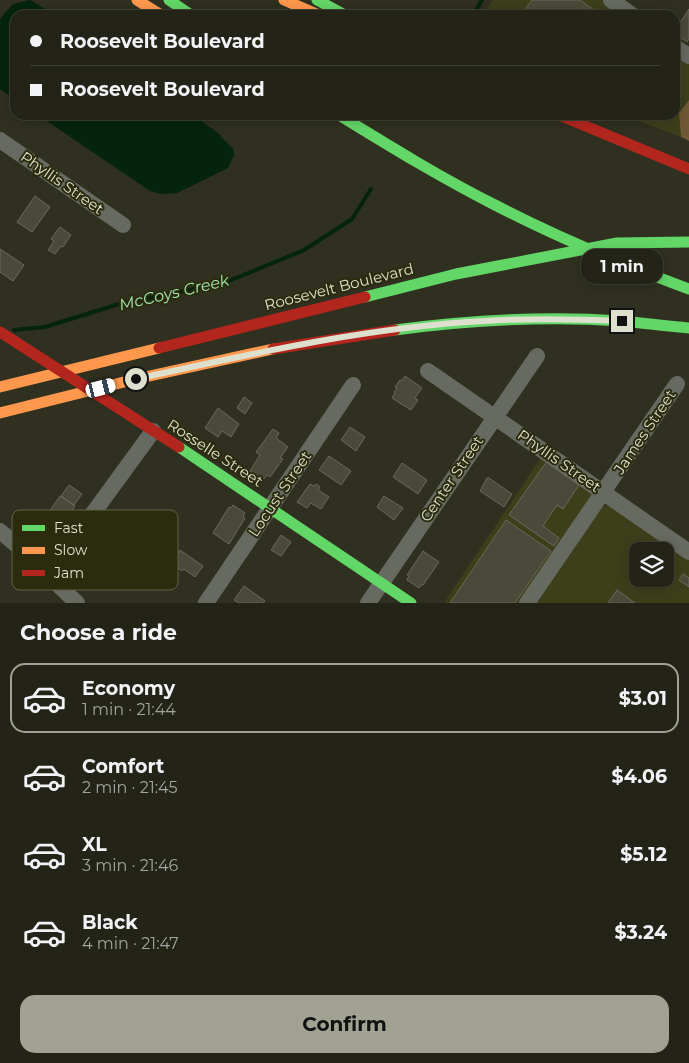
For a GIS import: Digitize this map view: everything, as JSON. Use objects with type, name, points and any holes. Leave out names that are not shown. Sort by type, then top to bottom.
[{"type":"main road","points":[[137,0],[154,10]]},
{"type":"main road","points":[[169,0],[184,10]]},
{"type":"main road","points":[[284,0],[307,10]]},
{"type":"main road","points":[[317,0],[336,10]]},
{"type":"main road","points":[[347,120],[480,197],[596,253],[689,288]]},
{"type":"main road","points":[[571,120],[689,169]]},
{"type":"main road","name":"Roosevelt Boulevard","points":[[2,386],[456,274],[617,243],[689,242]]},
{"type":"main road","points":[[0,413],[136,379],[265,351],[359,335],[483,321],[574,319],[622,321],[689,328]]},
{"type":"main road","name":"Rosselle Street","points":[[0,332],[271,508],[411,603]]},
{"type":"street","name":"Phyllis Street","points":[[0,140],[123,225]]},
{"type":"street","name":"Center Street","points":[[368,603],[537,356]]},
{"type":"street","name":"Phyllis Street","points":[[428,371],[689,552]]},
{"type":"street","name":"James Street","points":[[527,603],[677,384]]},
{"type":"street","name":"Locust Street","points":[[206,603],[353,385]]},
{"type":"street","points":[[95,510],[153,431]]},
{"type":"street","points":[[0,531],[12,541]]},
{"type":"street","points":[[64,590],[77,603]]},
{"type":"shaded area","points":[[30,0],[47,10],[10,10],[10,96],[0,89],[0,19],[13,4]]},
{"type":"shaded area","points":[[492,0],[620,0],[633,10],[487,10]]},
{"type":"shaded area","points":[[680,45],[689,51],[689,100],[680,112]]},
{"type":"shaded area","points":[[689,100],[689,141],[681,137],[680,112]]},
{"type":"shaded area","points":[[45,120],[200,120],[218,133],[233,149],[234,155],[228,168],[177,193],[161,194],[150,191]]},
{"type":"shaded area","points":[[636,120],[680,120],[681,137]]},
{"type":"shaded area","points":[[542,456],[592,491],[593,498],[522,603],[444,603]]},
{"type":"shaded area","points":[[609,505],[663,542],[629,542],[629,587],[674,587],[674,550],[689,560],[689,603],[535,603],[598,507]]},
{"type":"building","points":[[532,0],[580,0],[594,10],[524,10]]},
{"type":"building","points":[[689,9],[689,39],[687,42],[680,37],[680,22]]},
{"type":"building","points":[[35,196],[50,207],[32,232],[17,222]]},
{"type":"building","points":[[60,227],[71,235],[63,247],[61,246],[55,254],[48,250],[54,241],[51,239]]},
{"type":"building","points":[[0,249],[24,265],[13,281],[0,272]]},
{"type":"building","points":[[405,376],[422,388],[415,398],[418,400],[411,410],[392,398],[397,388],[395,387]]},
{"type":"building","points":[[244,397],[252,403],[245,414],[237,408]]},
{"type":"building","points":[[218,408],[239,424],[231,437],[222,431],[218,437],[205,428]]},
{"type":"building","points":[[350,427],[365,437],[356,451],[341,440]]},
{"type":"building","points":[[273,429],[279,433],[276,438],[288,447],[280,458],[283,459],[270,477],[267,475],[263,480],[250,471],[260,455],[256,452]]},
{"type":"building","points":[[329,456],[351,471],[341,485],[319,470]]},
{"type":"building","points":[[547,461],[579,485],[563,509],[557,505],[543,526],[559,538],[554,546],[509,515]]},
{"type":"building","points":[[402,463],[427,480],[418,494],[393,477]]},
{"type":"building","points":[[487,478],[512,494],[504,507],[480,491]]},
{"type":"building","points":[[310,484],[314,486],[316,484],[320,487],[318,490],[329,497],[321,509],[311,503],[307,508],[297,502]]},
{"type":"building","points":[[69,485],[82,494],[74,505],[61,496]]},
{"type":"building","points":[[60,496],[75,506],[72,510],[50,510]]},
{"type":"building","points":[[384,496],[403,508],[394,520],[377,507]]},
{"type":"building","points":[[233,505],[245,513],[243,516],[245,518],[229,544],[213,533],[229,507],[231,508]]},
{"type":"building","points":[[506,520],[551,551],[515,603],[450,603]]},
{"type":"building","points":[[281,535],[291,542],[281,556],[271,550]]},
{"type":"building","points":[[180,550],[203,566],[195,577],[184,569],[182,571],[178,568],[178,553]]},
{"type":"building","points":[[423,551],[439,562],[419,588],[407,580],[409,576],[407,575]]},
{"type":"building","points":[[683,574],[689,578],[689,587],[679,580]]},
{"type":"building","points":[[244,586],[265,601],[263,603],[239,603],[234,600]]},
{"type":"building","points":[[617,590],[635,603],[608,603]]},
{"type":"waterway","name":"McCoys Creek","points":[[476,10],[482,0]]},
{"type":"waterway","name":"McCoys Creek","points":[[14,330],[45,327],[119,304],[224,283],[304,250],[352,219],[371,189]]},
{"type":"traffic: fast","points":[[169,0],[184,10]]},
{"type":"traffic: fast","points":[[317,0],[336,10]]},
{"type":"traffic: fast","points":[[347,120],[437,174],[520,218],[592,250],[689,289]]},
{"type":"traffic: fast","points":[[365,297],[456,274],[617,243],[689,242]]},
{"type":"traffic: fast","points":[[395,330],[479,321],[536,319],[621,321],[689,328]]},
{"type":"traffic: fast","points":[[179,447],[411,603]]},
{"type":"traffic: slow","points":[[137,0],[153,10]]},
{"type":"traffic: slow","points":[[284,0],[307,10]]},
{"type":"traffic: slow","points":[[0,387],[159,348]]},
{"type":"traffic: slow","points":[[0,413],[136,379],[273,349]]},
{"type":"traffic: jam","points":[[571,120],[689,169]]},
{"type":"traffic: jam","points":[[159,348],[365,297]]},
{"type":"traffic: jam","points":[[273,349],[395,330]]},
{"type":"traffic: jam","points":[[0,332],[179,447]]},
{"type":"route","points":[[136,379],[265,351],[406,329],[497,320],[574,319],[622,321]]}]
